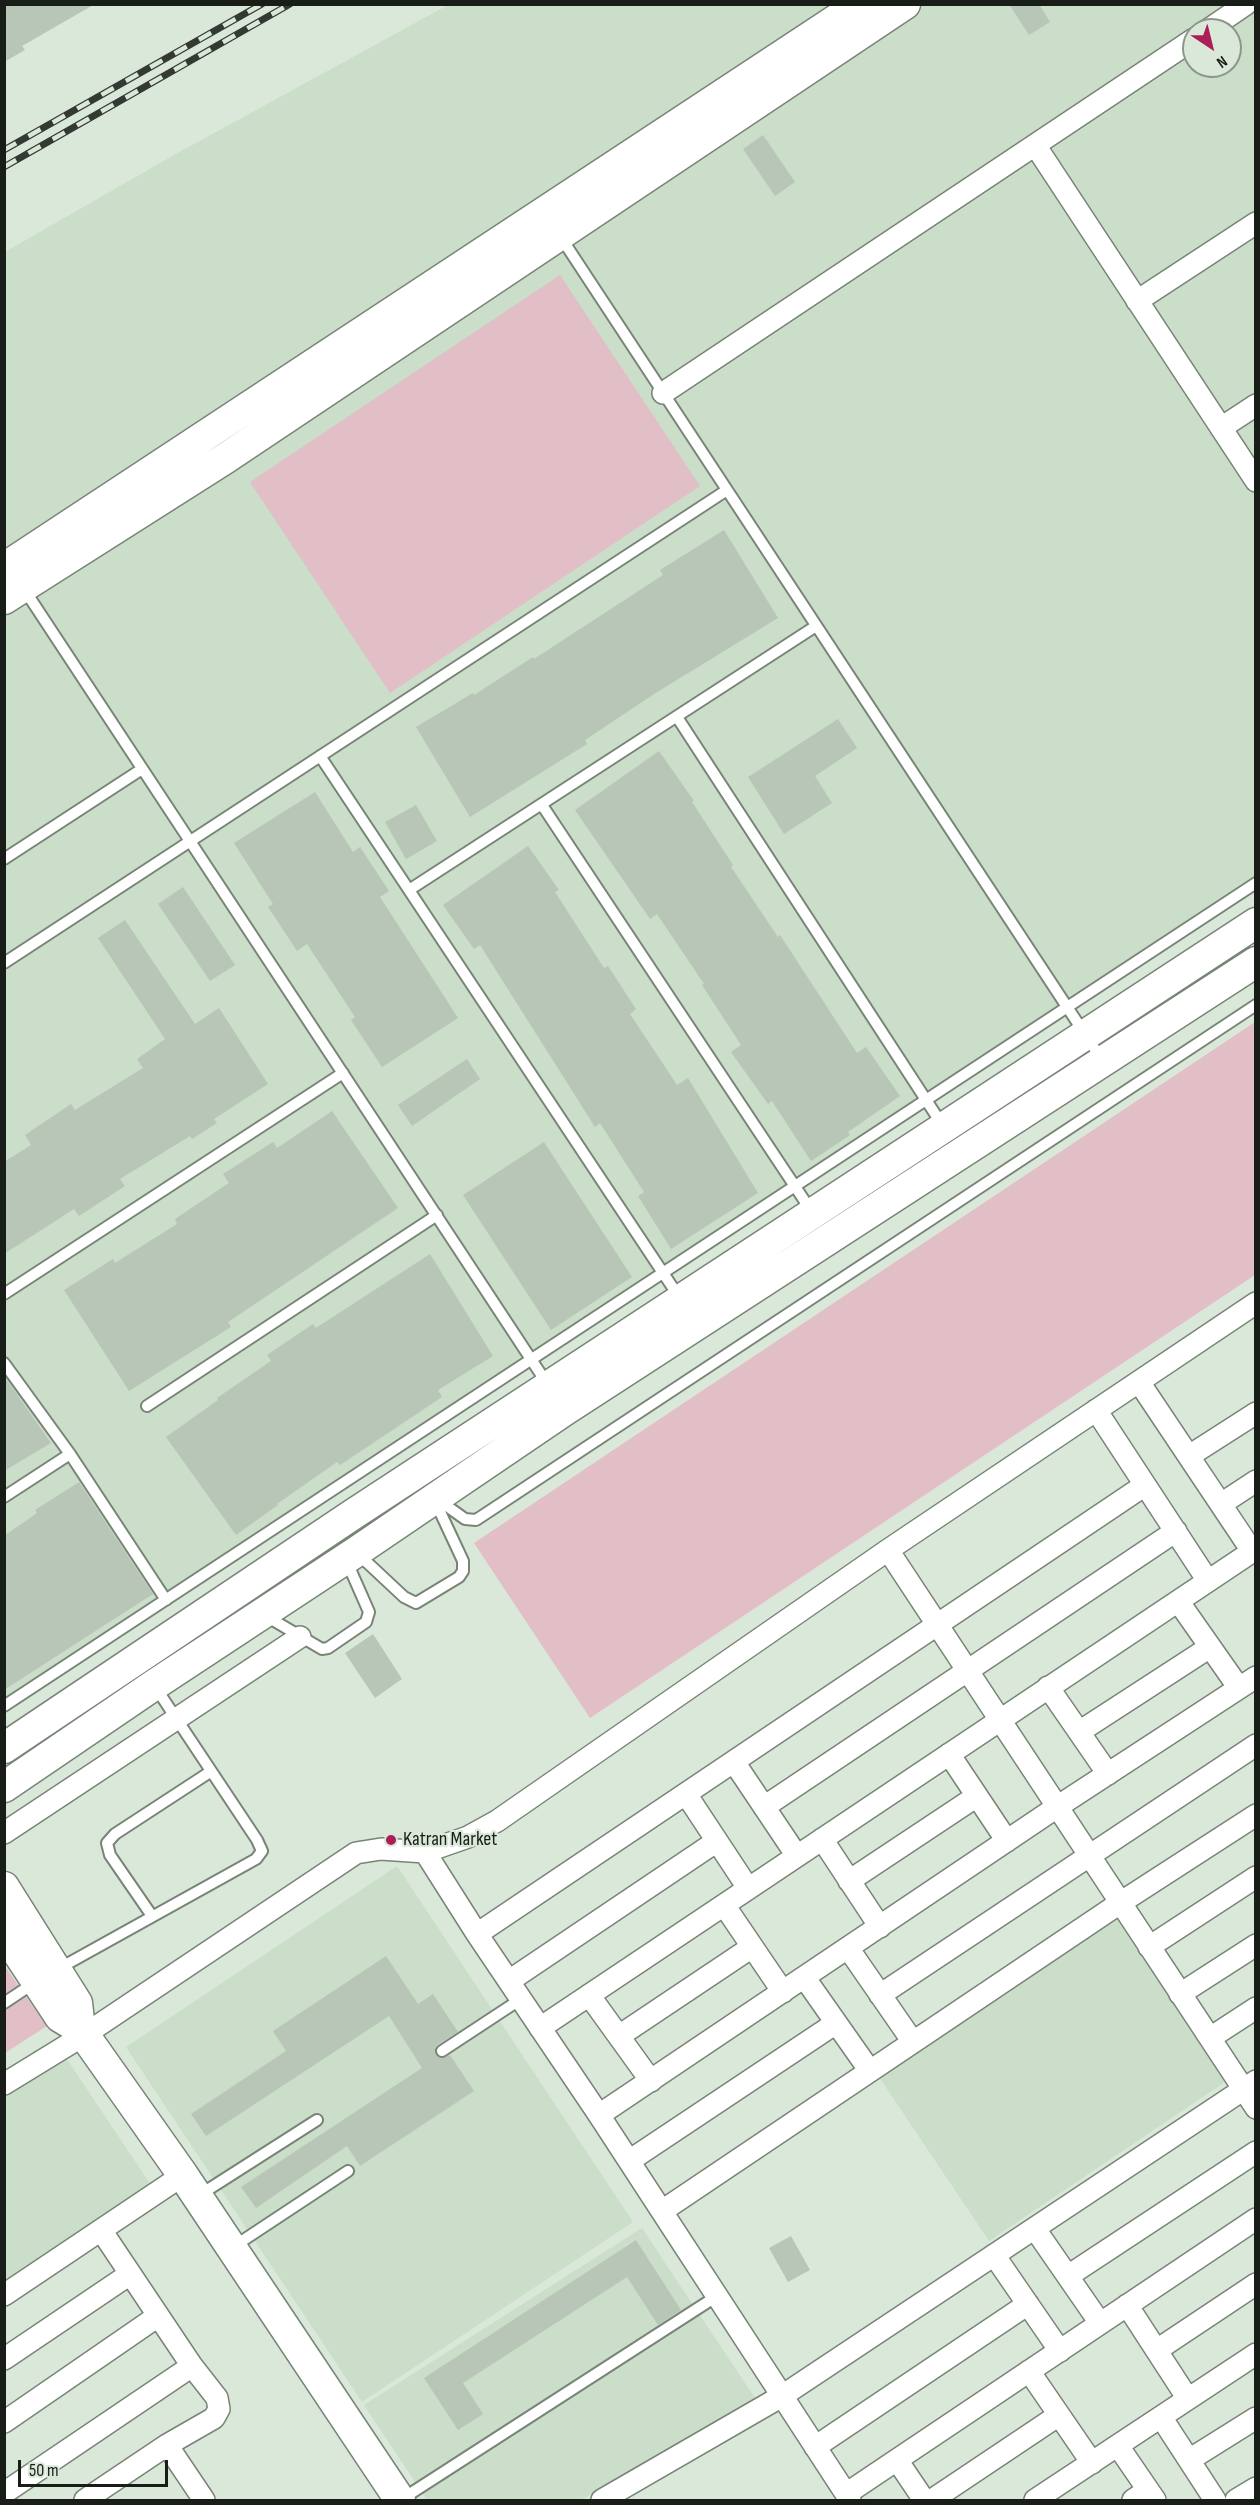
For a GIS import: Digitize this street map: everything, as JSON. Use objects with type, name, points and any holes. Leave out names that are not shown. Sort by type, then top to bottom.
[{"type":"street","points":[[552,224],[860,4]]},
{"type":"street","points":[[12,579],[552,224],[905,4]]},
{"type":"street","points":[[1226,18],[1246,4]]},
{"type":"street","points":[[663,393],[1182,47]]},
{"type":"street","points":[[1035,145],[1256,481]]},
{"type":"street","points":[[1137,301],[1256,223]]},
{"type":"street","points":[[1221,428],[1256,405]]},
{"type":"street","points":[[4,1787],[434,1498],[681,1300],[1256,923]]},
{"type":"street","points":[[4,1748],[557,1398],[1103,1062],[1256,962]]},
{"type":"street","points":[[4,2084],[356,1854],[381,1849],[425,1851],[468,1837],[497,1821],[888,1550],[1256,1303]]},
{"type":"street","points":[[540,2028],[1254,1550],[1139,1382]]},
{"type":"street","points":[[1096,1410],[1208,1581]]},
{"type":"street","points":[[1189,1456],[1256,1413]]},
{"type":"street","points":[[1221,1504],[1256,1481]]},
{"type":"street","points":[[477,1934],[1145,1485]]},
{"type":"street","points":[[764,1807],[1176,1531]]},
{"type":"street","points":[[888,1550],[1180,1994],[1210,2038],[1249,2086],[1256,2108]]},
{"type":"street","points":[[599,2115],[1057,1807],[1247,1683],[1210,1647],[1178,1601]]},
{"type":"street","points":[[4,1833],[300,1637]]},
{"type":"street","points":[[1079,1732],[1210,1647]]},
{"type":"street","points":[[1048,1687],[1108,1774]]},
{"type":"street","points":[[880,1995],[1256,1745]]},
{"type":"street","points":[[949,1754],[1007,1841]]},
{"type":"street","points":[[734,1762],[797,1856]]},
{"type":"street","points":[[686,1794],[748,1888]]},
{"type":"street","points":[[849,1881],[976,1796]]},
{"type":"street","points":[[662,2211],[1120,1903],[1256,1815]]},
{"type":"street","points":[[822,1839],[879,1927]]},
{"type":"street","points":[[509,1981],[717,1841]]},
{"type":"street","points":[[425,1851],[477,1934],[599,2115],[848,2498],[897,2460],[1256,2219]]},
{"type":"street","points":[[1149,1947],[1256,1878]]},
{"type":"street","points":[[4,1887],[46,1975],[60,2017],[82,2032],[232,2247],[400,2500]]},
{"type":"street","points":[[724,1905],[783,1992]]},
{"type":"street","points":[[4,1932],[46,1975]]},
{"type":"street","points":[[1180,1994],[1256,1945]]},
{"type":"street","points":[[619,2036],[752,1947]]},
{"type":"street","points":[[848,1948],[913,2042]]},
{"type":"street","points":[[804,1977],[870,2071]]},
{"type":"street","points":[[590,1995],[651,2081]]},
{"type":"street","points":[[1210,2038],[1256,2008]]},
{"type":"street","points":[[629,2162],[836,2023]]},
{"type":"street","points":[[602,2500],[782,2396],[1249,2086]]},
{"type":"street","points":[[1068,2276],[1256,2152]]},
{"type":"street","points":[[4,2295],[101,2230],[190,2186]]},
{"type":"street","points":[[1035,2229],[1100,2324]]},
{"type":"street","points":[[85,2500],[167,2445],[214,2418],[219,2409],[217,2398],[192,2366],[101,2230]]},
{"type":"street","points":[[994,2255],[1060,2351]]},
{"type":"street","points":[[4,2359],[130,2274]]},
{"type":"street","points":[[1157,2350],[1256,2284]]},
{"type":"street","points":[[815,2446],[1028,2304]]},
{"type":"street","points":[[1127,2305],[1188,2399]]},
{"type":"street","points":[[4,2422],[158,2316]]},
{"type":"street","points":[[1035,2500],[1256,2354]]},
{"type":"street","points":[[4,2493],[192,2366]]},
{"type":"street","points":[[1029,2371],[1092,2463]]},
{"type":"street","points":[[932,2500],[1059,2415]]},
{"type":"street","points":[[1161,2417],[1215,2500]]},
{"type":"street","points":[[1189,2460],[1256,2418]]},
{"type":"street","points":[[167,2445],[200,2499]]},
{"type":"street","points":[[1118,2446],[1145,2497]]},
{"type":"street","points":[[897,2460],[924,2500]]},
{"type":"street","points":[[1236,2500],[1256,2488]]},
{"type":"lane","points":[[552,224],[1103,1062]]},
{"type":"lane","points":[[4,963],[727,490]]},
{"type":"lane","points":[[12,579],[142,769],[557,1398]]},
{"type":"lane","points":[[409,890],[816,626]]},
{"type":"lane","points":[[677,717],[944,1128]]},
{"type":"lane","points":[[320,756],[681,1300]]},
{"type":"lane","points":[[4,859],[142,769]]},
{"type":"lane","points":[[542,805],[813,1214]]},
{"type":"lane","points":[[4,1706],[1256,883]]},
{"type":"lane","points":[[434,1498],[465,1519],[476,1520],[1256,1005]]},
{"type":"lane","points":[[4,1294],[343,1073]]},
{"type":"lane","points":[[147,1406],[437,1215]]},
{"type":"lane","points":[[4,1363],[70,1454],[166,1600]]},
{"type":"lane","points":[[4,1497],[70,1454]]},
{"type":"lane","points":[[351,1555],[404,1597],[416,1603],[459,1577],[463,1571],[463,1561],[434,1498]]},
{"type":"lane","points":[[262,1614],[322,1649],[328,1648],[369,1618],[351,1555]]},
{"type":"lane","points":[[4,2003],[46,1975],[256,1859],[261,1851],[257,1840],[153,1685]]},
{"type":"lane","points":[[152,1916],[110,1855],[107,1843],[115,1834],[210,1772]]},
{"type":"lane","points":[[442,2052],[521,1999]]},
{"type":"lane","points":[[190,2186],[317,2120]]},
{"type":"lane","points":[[232,2247],[348,2171]]},
{"type":"lane","points":[[400,2500],[717,2296]]},
{"type":"shaded area","points":[[448,5],[1255,5],[1255,875],[5,1702],[5,252],[174,155]]},
{"type":"shaded area","points":[[560,275],[700,486],[390,693],[250,482]]},
{"type":"shaded area","points":[[1255,1022],[1255,1275],[590,1718],[474,1543]]},
{"type":"shaded area","points":[[397,1866],[633,2222],[362,2402],[126,2047]]},
{"type":"shaded area","points":[[1116,1913],[1228,2080],[989,2241],[877,2074]]},
{"type":"shaded area","points":[[4,1965],[47,2026],[5,2053],[4,2053]]},
{"type":"shaded area","points":[[64,2055],[153,2188],[5,2286],[5,2094]]},
{"type":"shaded area","points":[[642,2228],[757,2401],[581,2500],[427,2500],[364,2405]]},
{"type":"building","points":[[4,4],[95,4],[22,46],[25,50],[4,62]]},
{"type":"building","points":[[1009,4],[1039,4],[1050,22],[1029,35]]},
{"type":"building","points":[[763,135],[795,182],[775,196],[743,149]]},
{"type":"building","points":[[724,530],[778,618],[654,694],[585,740],[587,744],[470,817],[416,727],[473,693],[474,695],[533,657],[534,659],[663,575],[660,570]]},
{"type":"building","points":[[838,719],[857,748],[815,776],[832,803],[784,834],[748,777]]},
{"type":"building","points":[[659,751],[694,801],[692,802],[733,865],[731,867],[778,937],[780,935],[857,1053],[866,1047],[900,1096],[848,1132],[850,1135],[811,1161],[772,1101],[768,1104],[731,1052],[741,1045],[657,914],[650,919],[575,810]]},
{"type":"building","points":[[315,792],[353,852],[360,847],[389,891],[380,897],[458,1018],[382,1067],[351,1020],[355,1017],[307,944],[297,951],[268,907],[273,904],[234,843]]},
{"type":"building","points":[[416,805],[437,841],[406,859],[385,822]]},
{"type":"building","points":[[528,846],[559,890],[555,892],[604,968],[608,966],[636,1009],[630,1014],[677,1085],[688,1078],[758,1193],[671,1249],[638,1196],[644,1192],[600,1123],[595,1127],[480,945],[474,949],[443,905]]},
{"type":"building","points":[[183,887],[235,965],[210,981],[158,904]]},
{"type":"building","points":[[125,920],[195,1024],[219,1008],[268,1084],[214,1119],[217,1123],[192,1139],[190,1136],[120,1179],[125,1186],[79,1216],[74,1209],[4,1254],[4,1162],[31,1145],[25,1135],[71,1104],[75,1110],[143,1068],[137,1059],[165,1039],[98,938]]},
{"type":"building","points":[[467,1059],[480,1079],[412,1126],[398,1105]]},
{"type":"building","points":[[332,1111],[398,1208],[228,1322],[231,1327],[129,1391],[64,1290],[113,1259],[115,1263],[177,1224],[175,1219],[229,1183],[223,1174],[273,1142],[277,1148]]},
{"type":"building","points":[[544,1142],[632,1277],[551,1330],[463,1195]]},
{"type":"building","points":[[430,1254],[493,1356],[438,1390],[442,1397],[340,1465],[337,1462],[236,1535],[166,1437],[271,1361],[267,1355],[313,1324],[316,1328]]},
{"type":"building","points":[[4,1376],[51,1443],[4,1471]]},
{"type":"building","points":[[79,1482],[153,1594],[4,1690],[4,1536],[37,1513],[35,1510]]},
{"type":"building","points":[[373,1634],[402,1679],[375,1698],[345,1653]]},
{"type":"building","points":[[386,1956],[418,2004],[433,1994],[458,2032],[437,2045],[435,2052],[442,2058],[450,2055],[474,2091],[360,2166],[347,2146],[256,2208],[241,2187],[422,2068],[389,2016],[206,2136],[191,2114],[286,2051],[273,2031]]},
{"type":"building","points":[[791,2236],[810,2270],[788,2282],[769,2248]]},
{"type":"building","points":[[636,2240],[681,2310],[658,2325],[627,2277],[463,2383],[483,2414],[458,2430],[424,2378]]},
{"type":"railway","points":[[4,150],[262,4]]},
{"type":"railway","points":[[4,167],[290,4]]},
{"type":"place","name":"Katran Market","points":[[391,1840]]}]
